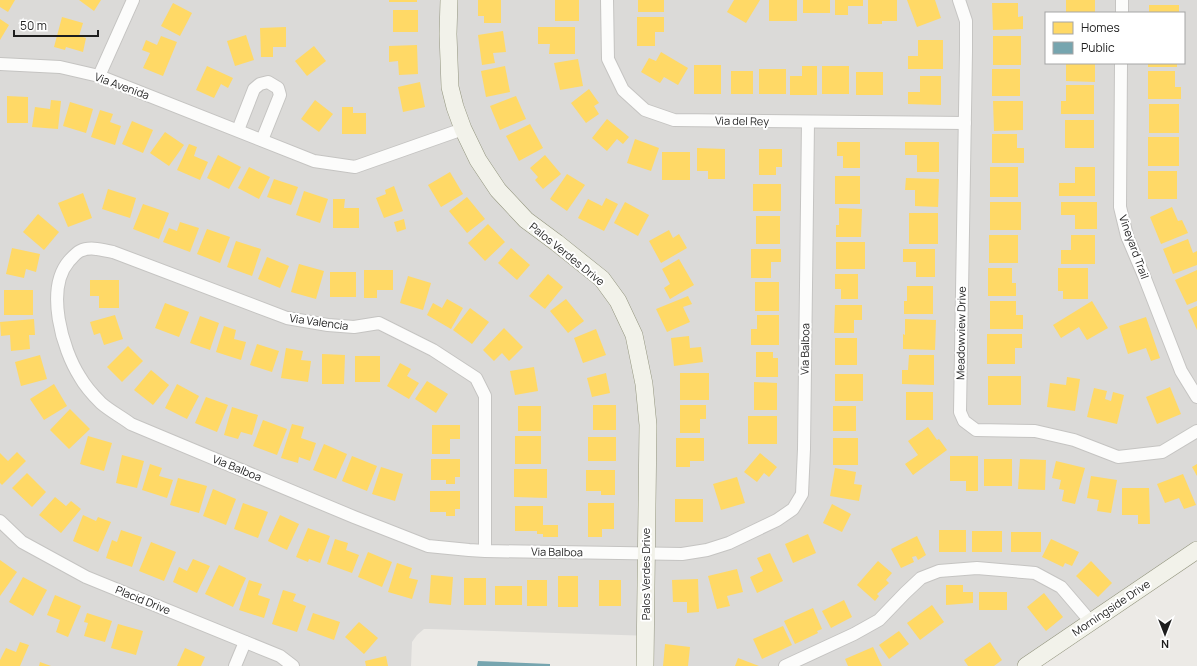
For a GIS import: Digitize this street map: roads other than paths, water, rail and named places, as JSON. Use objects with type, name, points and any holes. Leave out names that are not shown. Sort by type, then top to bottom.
[{"type":"street","points":[[99,76],[133,0]]},
{"type":"street","name":"Palos Verdes Drive","points":[[448,0],[450,87],[463,129],[478,160],[498,190],[526,220],[602,279],[618,301],[634,335],[644,384],[648,425],[645,666]]},
{"type":"street","name":"Via del Rey","points":[[607,0],[608,59],[623,90],[645,110],[674,120],[965,123]]},
{"type":"street","name":"Meadowview Drive","points":[[959,0],[966,21],[960,412],[964,421],[976,430],[1035,431],[1074,440],[1118,457],[1162,452],[1197,431]]},
{"type":"street","points":[[1122,0],[1122,12]]},
{"type":"street","name":"Via Avenida","points":[[0,64],[60,67],[99,76],[314,161],[355,166],[463,129]]},
{"type":"street","name":"Vineyard Trail","points":[[1121,64],[1120,207],[1127,236],[1181,371],[1197,397]]},
{"type":"street","points":[[238,130],[254,89],[260,84],[268,82],[278,88],[280,95],[262,140]]},
{"type":"street","name":"Via Balboa","points":[[64,268],[58,291],[57,305],[67,350],[80,377],[101,403],[131,424],[354,517],[428,546],[486,551],[682,554],[707,550],[729,543],[783,516],[793,509],[802,494],[804,449],[808,122]]},
{"type":"street","name":"Via Valencia","points":[[64,268],[81,251],[96,248],[114,252],[287,318],[328,325],[354,327],[379,323],[433,350],[476,378],[485,396],[486,551]]},
{"type":"street","name":"Placid Drive","points":[[0,521],[22,542],[86,577],[280,656],[293,666]]},
{"type":"street","name":"Morningside Drive","points":[[1026,666],[1197,550]]},
{"type":"street","points":[[785,666],[854,634],[879,620],[921,578],[939,571],[977,568],[1035,573],[1061,587],[1091,622]]},
{"type":"street","points":[[235,666],[245,642]]}]
